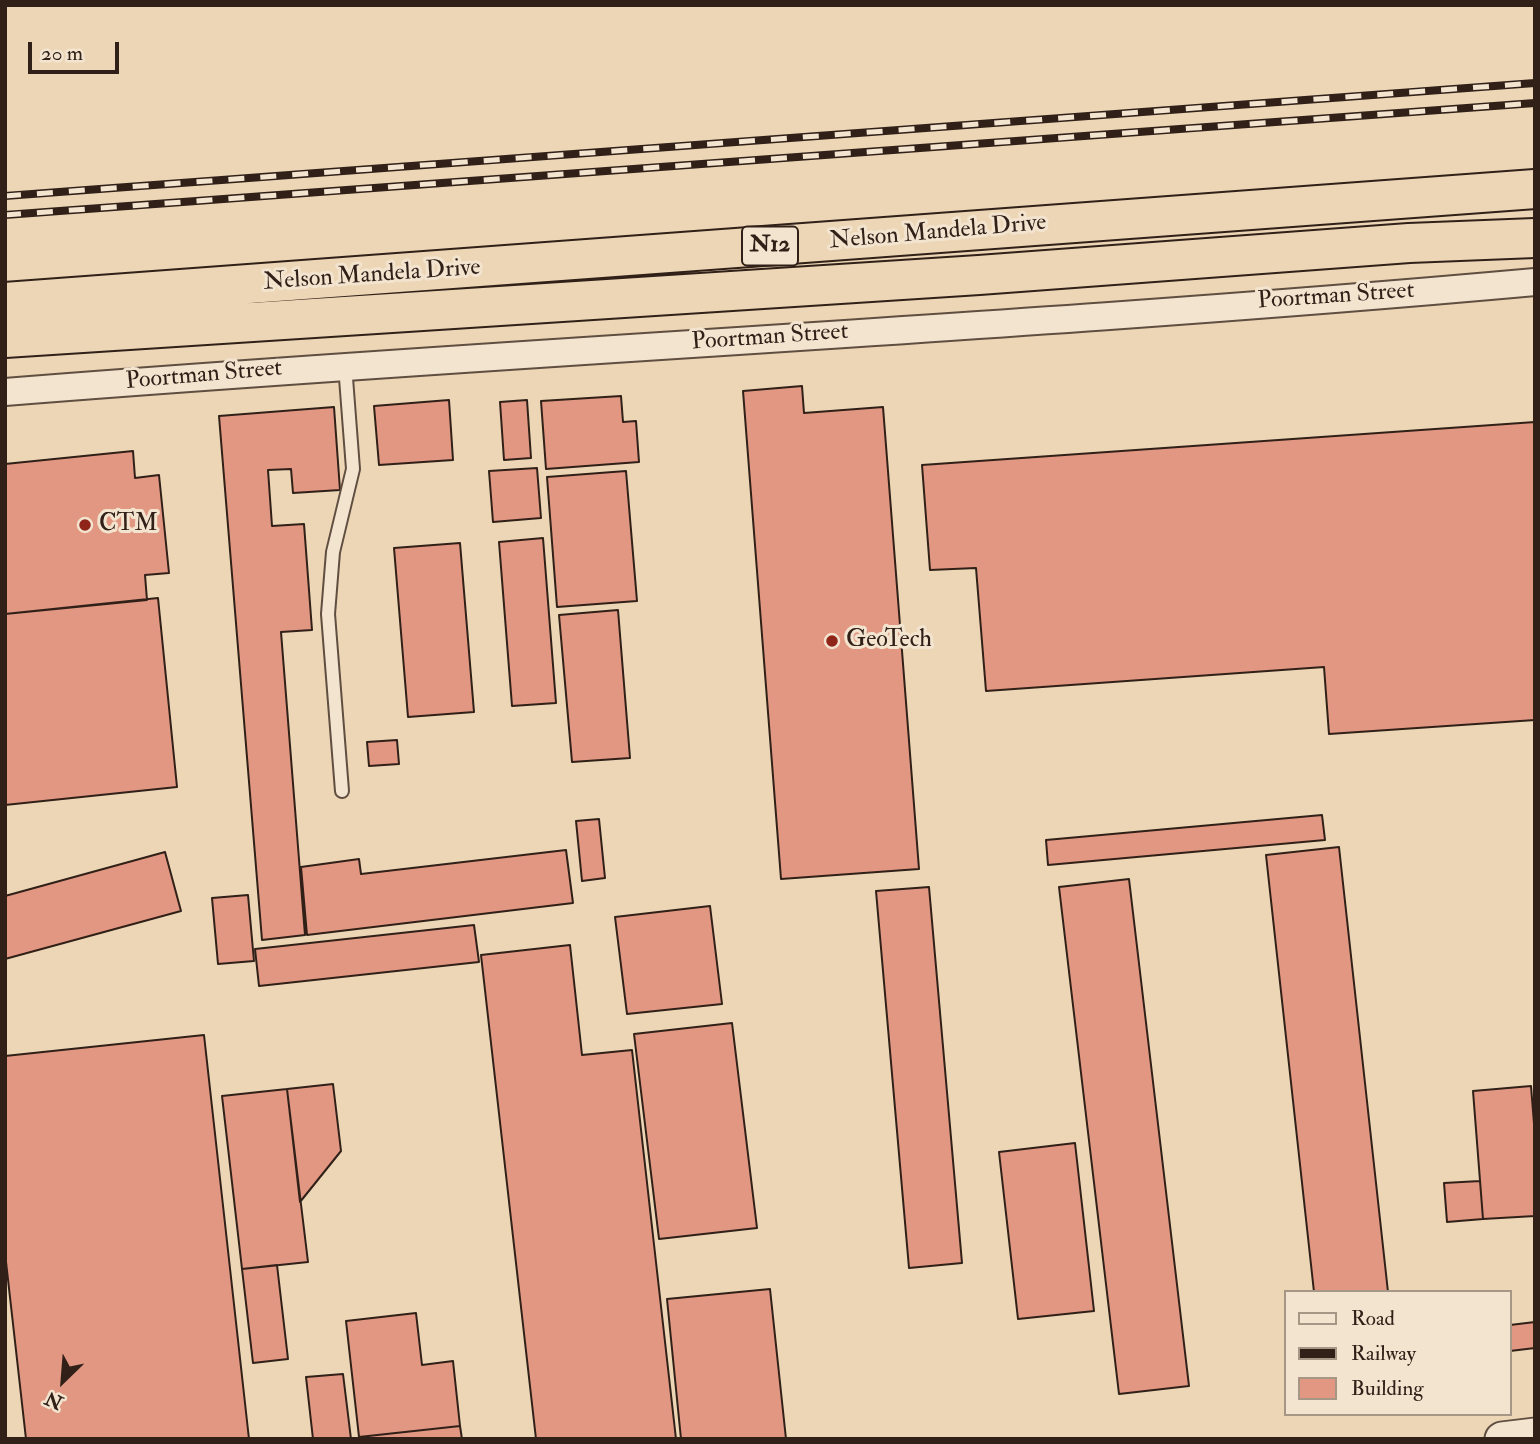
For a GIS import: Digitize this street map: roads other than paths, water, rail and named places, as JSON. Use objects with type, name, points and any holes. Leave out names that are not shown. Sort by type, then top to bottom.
[{"type":"highway","name":"Nelson Mandela Drive","points":[[5,302],[1535,189]]},
{"type":"highway","name":"Nelson Mandela Drive","points":[[5,338],[979,275],[1395,244],[1535,239]]},
{"type":"street","name":"Poortman Street","points":[[5,392],[345,365],[973,325],[1535,282]]},
{"type":"street","points":[[1502,1439],[1535,1435]]},
{"type":"lane","points":[[342,791],[328,614],[333,552],[354,469],[345,365]]},
{"type":"railway","points":[[5,196],[1535,83]]},
{"type":"railway","points":[[5,215],[1535,103]]},
{"type":"place","name":"CTM","points":[[85,525]]},
{"type":"place","name":"GeoTech","points":[[832,641]]}]
